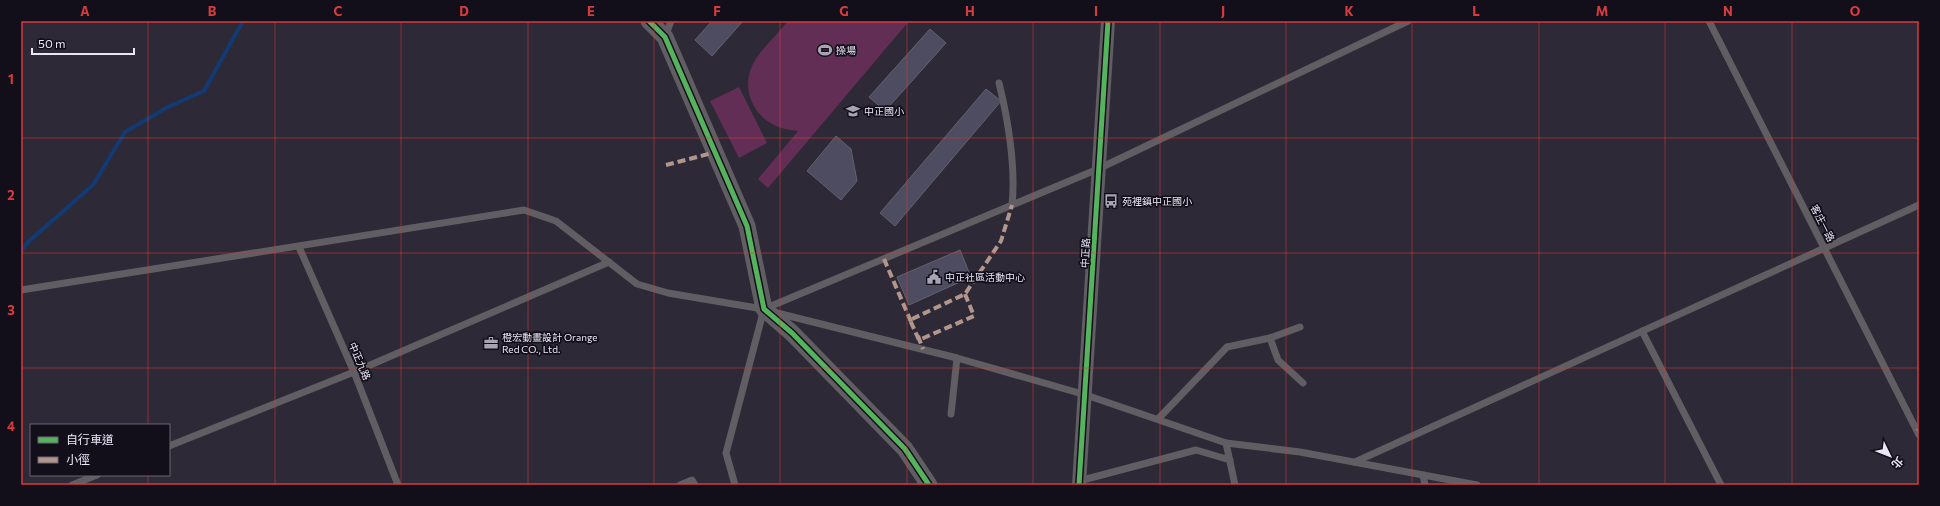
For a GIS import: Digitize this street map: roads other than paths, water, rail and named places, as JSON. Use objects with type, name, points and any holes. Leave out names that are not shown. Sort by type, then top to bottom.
[{"type":"street","points":[[649,21],[665,37],[747,226],[764,309],[792,333],[905,449],[929,485]]},
{"type":"street","name":"中正路","points":[[1079,483],[1086,395],[1098,169],[1108,21]]},
{"type":"lane","points":[[665,37],[672,21]]},
{"type":"lane","points":[[764,309],[1098,169],[1408,21]]},
{"type":"lane","name":"客庄一路","points":[[1709,21],[1919,435]]},
{"type":"lane","points":[[999,83],[1006,112],[1014,190],[1012,205]]},
{"type":"lane","points":[[1355,462],[1919,205]]},
{"type":"lane","points":[[21,290],[524,210],[556,221],[637,284],[668,293],[764,309],[957,358],[1086,395],[1226,443],[1300,452],[1477,485]]},
{"type":"lane","name":"中正九路","points":[[299,246],[354,372],[398,485]]},
{"type":"lane","points":[[170,446],[354,372],[608,262]]},
{"type":"lane","points":[[735,485],[726,453],[764,309]]},
{"type":"lane","points":[[1158,419],[1227,347],[1270,338],[1300,327]]},
{"type":"lane","points":[[1642,331],[1721,485]]},
{"type":"lane","points":[[1270,338],[1278,360],[1303,383]]},
{"type":"lane","points":[[951,414],[957,358]]},
{"type":"lane","points":[[1226,443],[1235,485]]},
{"type":"lane","points":[[1079,483],[1196,450],[1230,460]]},
{"type":"lane","points":[[1423,475],[1425,485]]},
{"type":"lane","points":[[72,485],[94,476]]},
{"type":"lane","points":[[680,485],[692,480],[695,485]]},
{"type":"waterway","points":[[21,251],[28,242],[93,185],[125,132],[168,107],[204,91],[243,21]]},
{"type":"place","name":"操場","points":[[825,50]]},
{"type":"place","name":"中正國小","points":[[853,111]]},
{"type":"place","name":"苑裡鎮中正國小","points":[[1111,201]]},
{"type":"place","name":"中正社區活動中心","points":[[934,277]]},
{"type":"place","name":"橙宏動畫設計 Orange Red CO., Ltd.","points":[[491,343]]}]
